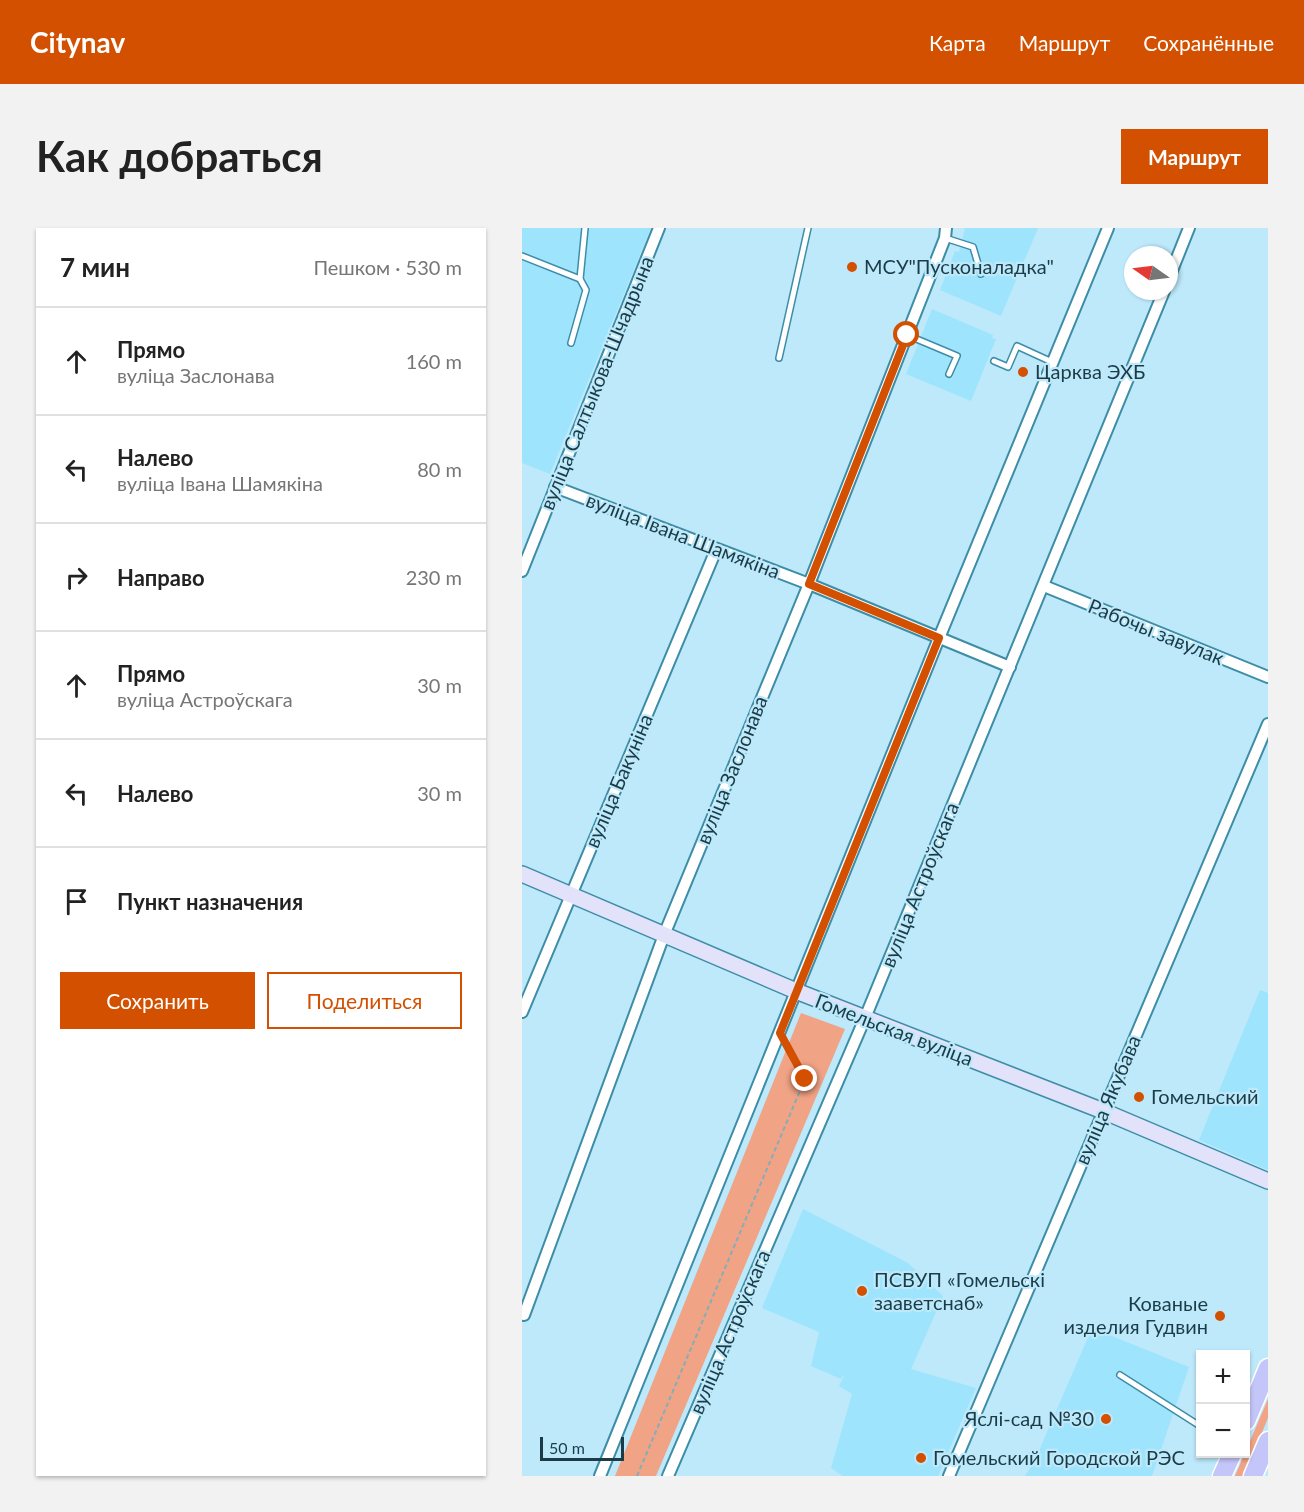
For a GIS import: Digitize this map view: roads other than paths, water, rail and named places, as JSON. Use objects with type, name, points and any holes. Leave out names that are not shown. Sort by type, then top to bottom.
[{"type":"main road","points":[[1250,1409],[1268,1368]]},
{"type":"main road","points":[[1253,1476],[1268,1441]]},
{"type":"main road","points":[[1222,1476],[1230,1458]]},
{"type":"street","name":"вуліца Салтыкова-Шчадрына","points":[[522,571],[659,228]]},
{"type":"street","points":[[600,1476],[939,638],[1108,228]]},
{"type":"street","points":[[1178,256],[1189,228]]},
{"type":"street","name":"вуліца Заслонава","points":[[524,1315],[664,935],[809,584],[946,233]]},
{"type":"street","name":"вуліца Астроўскага","points":[[668,1476],[865,1018],[1160,300]]},
{"type":"street","name":"вуліца Івана Шамякіна","points":[[555,487],[809,584],[1010,667]]},
{"type":"street","name":"вуліца Бакуніна","points":[[522,1012],[717,550]]},
{"type":"street","name":"Рабочы завулак","points":[[1044,586],[1268,677]]},
{"type":"street","name":"вуліца Якубава","points":[[949,1476],[1268,724]]},
{"type":"street","name":"Гомельская вуліца","points":[[522,874],[796,991],[1102,1111],[1268,1181]]},
{"type":"lane","points":[[571,343],[586,290],[580,279],[585,228]]},
{"type":"lane","points":[[779,358],[806,244],[807,228]]},
{"type":"lane","points":[[946,233],[973,247],[981,274]]},
{"type":"lane","points":[[522,256],[580,279]]},
{"type":"lane","points":[[907,335],[957,356],[949,374]]},
{"type":"lane","points":[[994,362],[1008,367],[1017,346],[1052,362]]},
{"type":"lane","points":[[1120,1375],[1196,1423]]},
{"type":"place","name":"МСУ\"Пусконаладка\"","points":[[852,267]]},
{"type":"place","name":"Царква ЭХБ","points":[[1023,372]]},
{"type":"place","name":"Гомельский","points":[[1139,1097]]},
{"type":"place","name":"ПСВУП «Гомельскі зааветснаб»","points":[[862,1291]]},
{"type":"place","name":"Кованые изделия Гудвин","points":[[1220,1316]]},
{"type":"place","name":"Яслі-сад №30","points":[[1106,1419]]},
{"type":"place","name":"Гомельский Городской РЭС","points":[[921,1458]]}]
